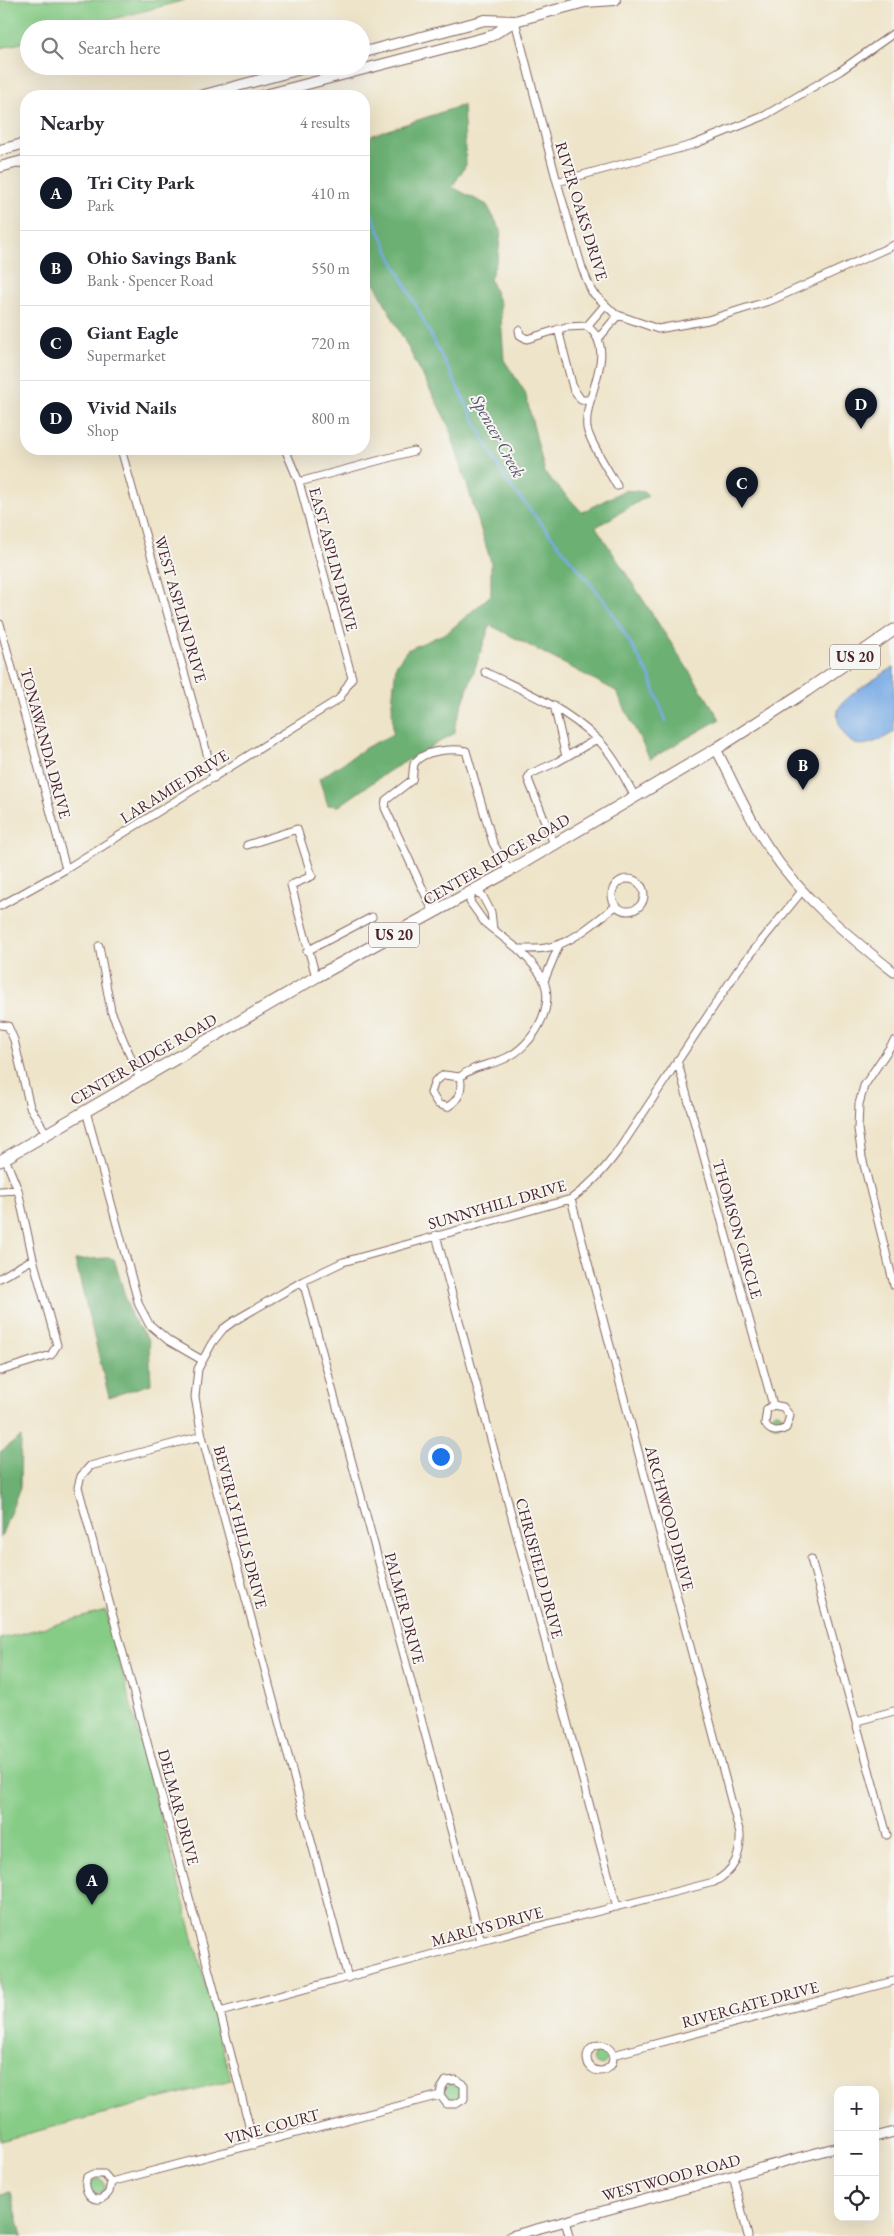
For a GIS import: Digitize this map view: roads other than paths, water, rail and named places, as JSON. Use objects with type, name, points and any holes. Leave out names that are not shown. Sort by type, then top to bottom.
[{"type":"main road","points":[[370,68],[491,36],[515,21],[586,1],[614,0]]},
{"type":"main road","points":[[370,51],[485,20],[515,21]]},
{"type":"main road","points":[[222,90],[278,75]]},
{"type":"main road","points":[[284,90],[342,75]]},
{"type":"main road","points":[[0,150],[20,145]]},
{"type":"main road","points":[[0,167],[20,162]]},
{"type":"main road","name":"CENTER RIDGE ROAD","points":[[2,1160],[316,977],[509,871],[716,750],[793,700],[894,630]]},
{"type":"street","name":"RIVER OAKS DRIVE","points":[[515,21],[557,182],[582,268],[592,292],[618,315],[658,329],[708,320],[772,300],[894,245]]},
{"type":"street","points":[[557,182],[692,145],[764,116],[840,71],[894,33]]},
{"type":"street","points":[[587,326],[605,305]]},
{"type":"street","points":[[598,339],[618,315]]},
{"type":"street","points":[[519,330],[520,335],[526,339],[558,329],[587,326],[593,330],[601,343],[600,366],[587,418],[588,429],[617,486]]},
{"type":"street","points":[[558,329],[573,388],[582,400],[588,400],[592,396]]},
{"type":"street","points":[[299,482],[414,451]]},
{"type":"street","name":"WEST ASPLIN DRIVE","points":[[123,455],[214,778]]},
{"type":"street","name":"EAST ASPLIN DRIVE","points":[[288,455],[299,482],[352,678]]},
{"type":"street","name":"TONAWANDA DRIVE","points":[[0,624],[66,869]]},
{"type":"street","points":[[485,672],[554,705],[568,714],[597,739],[615,761],[635,797]]},
{"type":"street","name":"LARAMIE DRIVE","points":[[0,906],[66,869],[339,699],[352,678]]},
{"type":"street","points":[[554,705],[566,757]]},
{"type":"street","points":[[554,844],[528,779],[530,774],[566,757],[597,739]]},
{"type":"street","points":[[434,913],[385,808],[386,800],[412,780],[414,764],[420,759],[446,749],[453,748],[466,751],[493,843],[509,871]]},
{"type":"street","points":[[716,750],[767,846],[802,892],[825,915],[894,972]]},
{"type":"street","points":[[247,845],[297,829],[312,876],[290,886],[307,951],[316,977]]},
{"type":"street","points":[[628,878],[642,886],[644,896],[640,906],[630,911],[625,911],[616,906],[611,896],[614,886],[618,881],[628,878]]},
{"type":"street","points":[[460,1077],[461,1091],[456,1100],[447,1107],[438,1104],[432,1093],[435,1081],[444,1075],[460,1077],[472,1069],[506,1059],[524,1047],[534,1035],[544,1015],[546,997],[544,981],[533,964],[485,923],[470,902],[472,891],[482,895],[491,912],[493,929]]},
{"type":"street","name":"SUNNYHILL DRIVE","points":[[202,1360],[223,1329],[303,1282],[343,1262],[572,1199],[588,1188],[601,1174],[738,970],[802,892]]},
{"type":"street","points":[[518,950],[547,948],[559,945],[616,906]]},
{"type":"street","points":[[307,951],[372,917]]},
{"type":"street","points":[[544,981],[559,945]]},
{"type":"street","points":[[99,946],[111,1011],[140,1079]]},
{"type":"street","points":[[0,1025],[8,1026],[14,1040],[30,1107],[46,1134]]},
{"type":"street","points":[[894,1041],[864,1086],[858,1129],[862,1158],[894,1285]]},
{"type":"street","name":"THOMSON CIRCLE","points":[[677,1060],[773,1405]]},
{"type":"street","points":[[86,1111],[139,1305],[149,1324],[169,1341],[202,1360]]},
{"type":"street","points":[[0,1372],[51,1355],[57,1346],[33,1259],[18,1190],[2,1160]]},
{"type":"street","points":[[0,1191],[18,1190]]},
{"type":"street","name":"ARCHWOOD DRIVE","points":[[572,1199],[740,1834],[741,1844]]},
{"type":"street","name":"CHRISFIELD DRIVE","points":[[436,1235],[616,1907]]},
{"type":"street","points":[[0,1278],[33,1259]]},
{"type":"street","name":"PALMER DRIVE","points":[[303,1282],[481,1941]]},
{"type":"street","name":"BEVERLY HILLS DRIVE","points":[[202,1360],[196,1381],[196,1397],[202,1436],[348,1978]]},
{"type":"street","name":"DELMAR DRIVE","points":[[202,1436],[90,1466],[81,1476],[78,1486],[254,2145]]},
{"type":"street","points":[[811,1559],[887,1835]]},
{"type":"street","points":[[857,1721],[894,1711]]},
{"type":"street","name":"MARLYS DRIVE","points":[[220,2012],[481,1941],[714,1882],[731,1870],[740,1854],[741,1844]]},
{"type":"street","name":"RIVERGATE DRIVE","points":[[613,2055],[894,1981]]},
{"type":"street","name":"VINE COURT","points":[[111,2182],[440,2095]]},
{"type":"street","points":[[879,2136],[894,2132]]},
{"type":"street","name":"WESTWOOD ROAD","points":[[511,2236],[834,2148]]},
{"type":"street","points":[[733,2176],[748,2236]]},
{"type":"street","points":[[565,2221],[569,2236]]},
{"type":"water","points":[[894,667],[894,732],[870,744],[859,745],[851,742],[841,729],[838,717],[839,708],[849,697]]},
{"type":"waterway","name":"Spencer Creek","points":[[370,210],[391,257],[504,478],[607,604],[649,675],[666,721]]},
{"type":"place","name":"Vivid Nails","points":[[861,429]]},
{"type":"place","name":"Giant Eagle","points":[[742,508]]},
{"type":"place","name":"Ohio Savings Bank","points":[[803,790]]},
{"type":"place","name":"Tri City Park","points":[[92,1905]]}]
